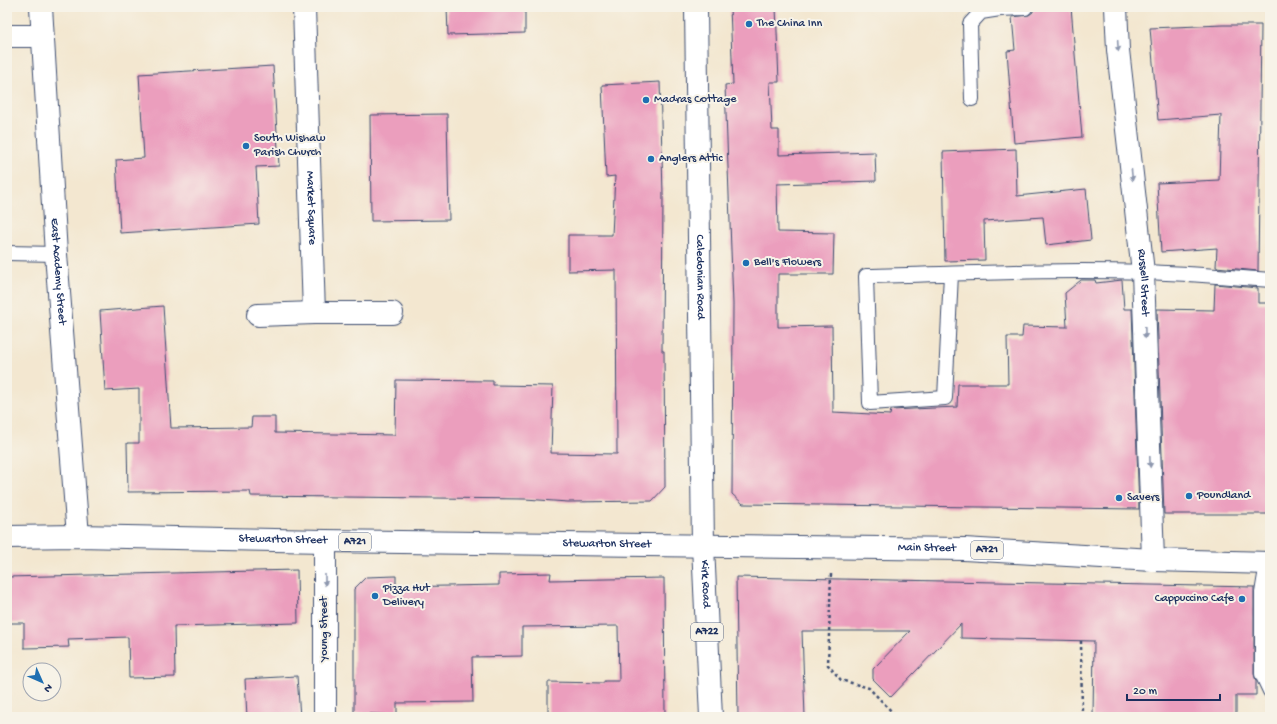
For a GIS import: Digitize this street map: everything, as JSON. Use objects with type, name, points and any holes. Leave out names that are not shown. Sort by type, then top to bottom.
[{"type":"main road","name":"East Academy Street","points":[[41,7],[56,254],[78,536]]},
{"type":"main road","name":"Market Square","points":[[304,7],[314,313]]},
{"type":"main road","name":"Caledonian Road","points":[[696,7],[703,546]]},
{"type":"main road","name":"Russell Street","points":[[1116,7],[1119,58],[1143,272],[1153,560]]},
{"type":"main road","points":[[7,36],[42,36]]},
{"type":"main road","points":[[258,315],[392,313]]},
{"type":"main road","name":"Stewarton Street","points":[[7,537],[78,536],[703,546]]},
{"type":"main road","name":"Young Street","points":[[325,541],[325,717]]},
{"type":"main road","name":"Main Street","points":[[703,546],[964,549],[1153,560],[1268,563]]},
{"type":"main road","name":"Kirk Road","points":[[703,546],[711,717]]},
{"type":"lane","points":[[972,99],[970,24],[981,12],[1000,9],[1025,8]]},
{"type":"lane","points":[[7,253],[56,254]]},
{"type":"lane","points":[[952,274],[945,398],[870,403],[866,276],[952,274],[1143,272],[1270,280]]},
{"type":"lane","points":[[1268,563],[1262,593],[1262,674],[1270,691]]},
{"type":"path","points":[[843,548],[830,576],[828,665],[841,680],[869,688],[897,717]]},
{"type":"path","points":[[1081,641],[1082,717]]},
{"type":"building","points":[[447,7],[525,7],[525,33],[448,35]]},
{"type":"building","points":[[730,7],[776,7],[779,82],[770,82],[772,130],[779,130],[779,155],[875,152],[876,181],[777,184],[778,232],[834,233],[833,274],[778,274],[778,327],[832,326],[833,412],[890,415],[891,410],[957,407],[958,384],[1008,384],[1007,337],[1022,337],[1023,326],[1067,327],[1065,293],[1081,280],[1095,280],[1096,283],[1122,280],[1124,309],[1132,309],[1139,509],[743,504],[732,494],[733,304],[725,85],[733,84]]},
{"type":"building","points":[[1033,7],[1071,7],[1082,137],[1014,143],[1007,51],[1015,50],[1012,17],[1029,15],[1033,12]]},
{"type":"building","points":[[1261,25],[1258,271],[1216,267],[1217,248],[1161,252],[1157,183],[1219,180],[1221,115],[1158,120],[1150,28]]},
{"type":"building","name":"South Wishaw Parish Church","points":[[273,66],[279,166],[256,167],[259,224],[120,233],[116,160],[144,158],[139,74]]},
{"type":"building","points":[[660,82],[663,194],[662,351],[664,351],[665,487],[652,501],[568,502],[525,499],[251,496],[250,491],[128,492],[127,443],[139,443],[139,389],[105,391],[100,311],[163,306],[171,428],[251,427],[252,417],[275,417],[275,433],[395,435],[396,380],[493,381],[493,385],[553,386],[551,453],[617,454],[616,270],[568,271],[568,235],[612,235],[615,176],[606,177],[602,85]]},
{"type":"building","points":[[447,114],[449,220],[371,221],[370,115]]},
{"type":"building","points":[[1016,149],[1017,196],[1086,189],[1091,240],[1046,245],[1043,217],[984,221],[985,260],[945,261],[943,152]]},
{"type":"building","points":[[1215,284],[1258,288],[1258,303],[1270,303],[1270,514],[1164,514],[1157,309],[1214,310]]},
{"type":"building","points":[[297,570],[298,623],[174,626],[175,677],[129,678],[128,637],[68,639],[69,647],[24,648],[24,623],[7,623],[7,577]]},
{"type":"building","points":[[551,573],[550,580],[664,578],[665,717],[548,717],[548,682],[604,683],[604,681],[619,681],[618,626],[522,627],[522,656],[472,657],[473,702],[397,703],[397,715],[354,713],[354,589],[366,577],[396,576],[396,587],[499,585],[499,574]]},
{"type":"building","points":[[736,577],[1254,587],[1254,674],[1256,681],[1256,695],[1236,695],[1236,717],[1093,717],[1094,641],[961,638],[961,624],[891,697],[873,679],[873,669],[910,631],[802,631],[805,717],[738,717]]},
{"type":"building","points":[[297,676],[300,717],[247,717],[245,679]]},
{"type":"place","name":"The China Inn","points":[[749,24]]},
{"type":"place","name":"Madras Cottage","points":[[646,100]]},
{"type":"place","name":"South Wishaw Parish Church","points":[[246,146]]},
{"type":"place","name":"Anglers Attic","points":[[651,159]]},
{"type":"place","name":"Bell's Flowers","points":[[746,263]]},
{"type":"place","name":"Poundland","points":[[1189,496]]},
{"type":"place","name":"Savers","points":[[1119,498]]},
{"type":"place","name":"Pizza Hut Delivery","points":[[375,596]]},
{"type":"place","name":"Cappuccino Cafe","points":[[1242,599]]}]
